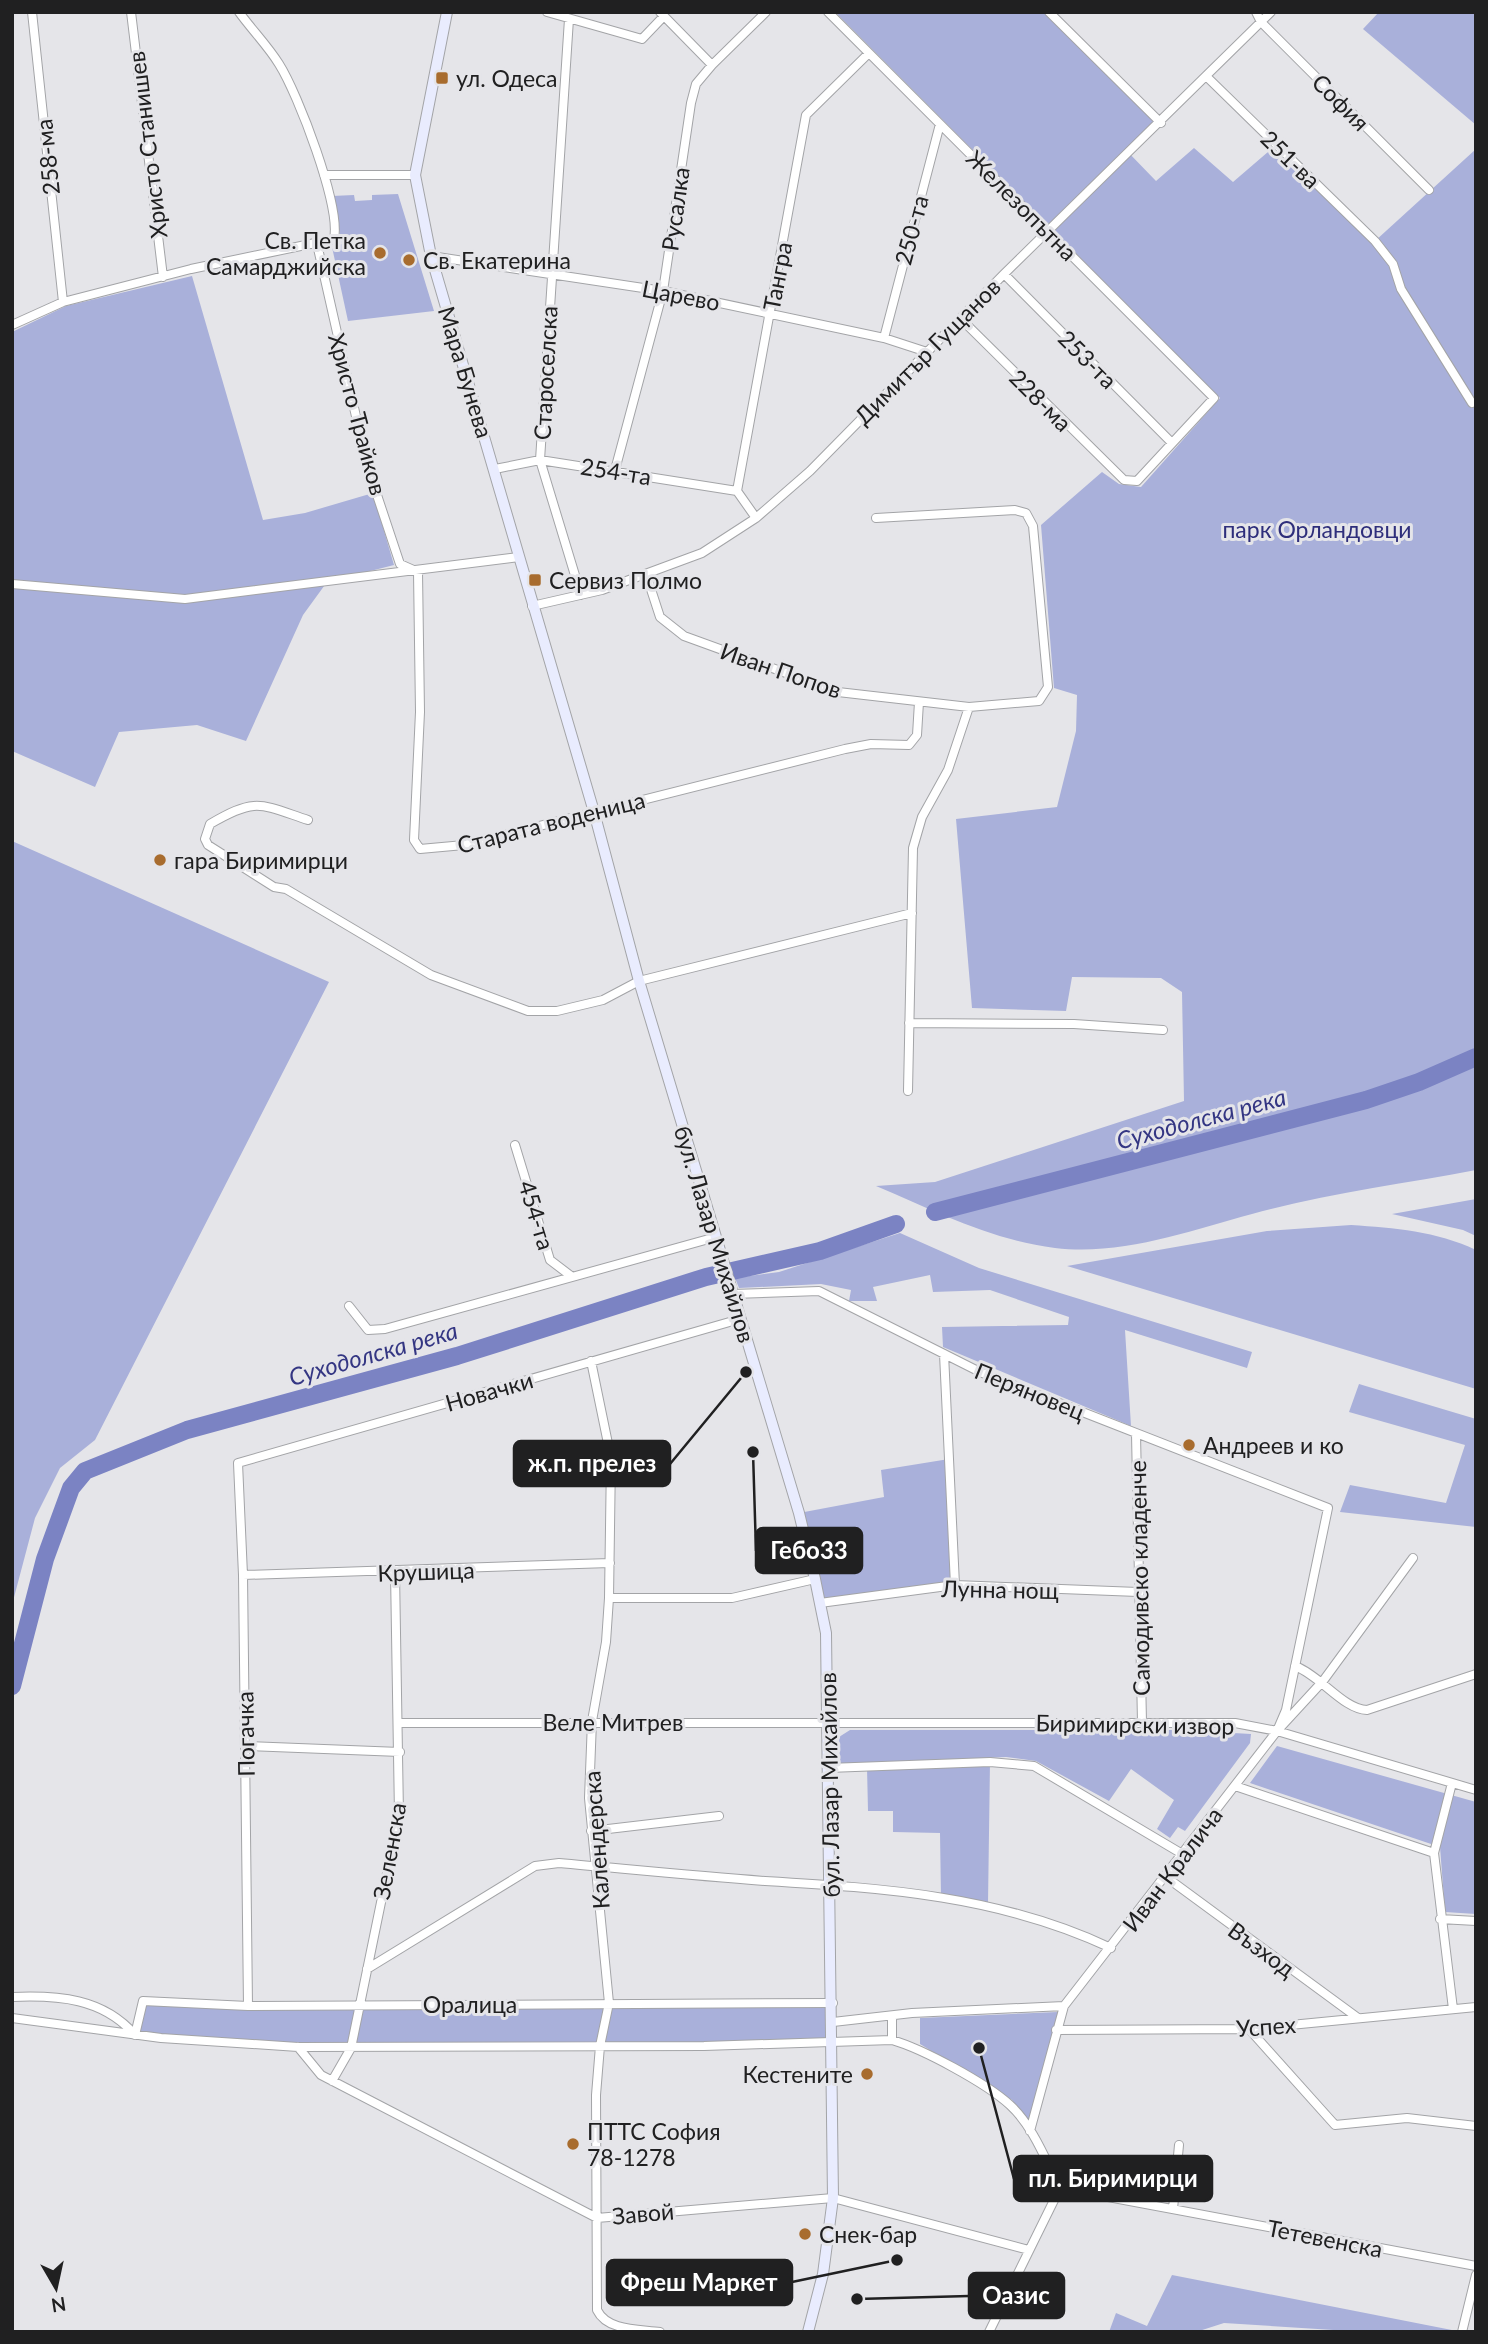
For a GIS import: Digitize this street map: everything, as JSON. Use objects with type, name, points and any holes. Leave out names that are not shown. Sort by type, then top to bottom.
[{"type":"street","name":"258-ма","points":[[32,12],[63,302]]},
{"type":"street","name":"Христо Станишев","points":[[131,12],[163,277]]},
{"type":"street","points":[[12,325],[63,302],[163,277],[330,242],[335,234],[315,142],[279,64],[239,12]]},
{"type":"street","name":"Мара Бунева","points":[[447,12],[415,175],[431,256],[495,469],[532,606]]},
{"type":"street","points":[[547,12],[642,39],[662,14],[712,65]]},
{"type":"street","name":"Русалка","points":[[615,470],[663,290],[696,84],[766,12]]},
{"type":"street","name":"Железопътна","points":[[828,12],[1214,398],[1172,443]]},
{"type":"street","points":[[1049,12],[1161,123]]},
{"type":"street","name":"София","points":[[1256,12],[1261,22],[1429,190]]},
{"type":"street","name":"Димитър Гущанов","points":[[532,606],[581,596],[702,553],[756,518],[810,471],[1048,230],[1161,123],[1271,12]]},
{"type":"street","name":"Староселска","points":[[569,19],[540,460],[581,596]]},
{"type":"street","name":"Тангра","points":[[737,491],[806,115],[869,53]]},
{"type":"street","name":"251-ва","points":[[1207,77],[1375,241],[1393,264],[1401,289],[1472,403]]},
{"type":"street","name":"250-та","points":[[884,338],[940,124]]},
{"type":"street","points":[[324,175],[415,175]]},
{"type":"street","name":"Христо Трайков","points":[[317,244],[367,465],[400,564],[418,572]]},
{"type":"street","name":"Царево","points":[[431,256],[663,290],[884,338],[927,352]]},
{"type":"street","name":"253-та","points":[[1004,274],[1172,443]]},
{"type":"street","name":"228-ма","points":[[960,318],[1124,480],[1137,481],[1172,443]]},
{"type":"street","name":"254-та","points":[[495,469],[540,460],[737,491]]},
{"type":"street","points":[[737,491],[756,518]]},
{"type":"street","name":"Иван Попов","points":[[646,574],[660,617],[684,636],[838,692],[969,707],[1039,701],[1048,687],[1033,526],[1026,513],[1015,509],[876,518]]},
{"type":"street","points":[[12,584],[185,599],[418,572],[519,557]]},
{"type":"street","name":"Старата воденица","points":[[418,572],[420,712],[414,840],[420,849],[464,845],[845,749],[871,744],[909,745],[917,735],[919,702]]},
{"type":"street","name":"бул. Лазар Михайлов","points":[[532,606],[594,812],[639,981],[799,1513],[826,1633],[833,2022],[833,2198],[823,2274],[808,2332]]},
{"type":"street","points":[[908,1091],[913,848],[922,817],[948,770],[969,707]]},
{"type":"street","points":[[309,820],[258,803],[237,808],[210,824],[205,839],[208,845],[274,887],[286,889],[431,975],[490,1000],[528,1011],[557,1011],[603,1000],[639,981],[912,913]]},
{"type":"street","points":[[909,1023],[1074,1024],[1163,1030]]},
{"type":"street","name":"454-та","points":[[515,1145],[550,1260],[571,1276]]},
{"type":"street","points":[[349,1306],[368,1330],[384,1329],[716,1237]]},
{"type":"street","name":"Перяновец","points":[[732,1292],[819,1292],[980,1372],[1328,1508]]},
{"type":"street","name":"Новачки","points":[[238,1463],[740,1319]]},
{"type":"street","points":[[944,1354],[955,1585]]},
{"type":"street","name":"Календерска","points":[[591,1361],[611,1458],[609,1598],[606,1642],[592,1721],[589,1798],[609,2003],[600,2046],[596,2095],[597,2310],[601,2319],[611,2325],[660,2332]]},
{"type":"street","name":"Самодивско кладенче","points":[[1136,1434],[1142,1723]]},
{"type":"street","name":"Погачка","points":[[238,1463],[243,1575],[248,2006]]},
{"type":"street","name":"Иван Кралича","points":[[1277,1731],[1286,1710],[1328,1508]]},
{"type":"street","name":"Иван Кралича","points":[[1064,2006],[1184,1855],[1277,1731],[1322,1681],[1413,1558]]},
{"type":"street","name":"Крушица","points":[[243,1575],[610,1563]]},
{"type":"street","name":"Зеленска","points":[[332,2081],[351,2048],[399,1815],[400,1723],[395,1572]]},
{"type":"street","points":[[609,1598],[732,1598],[816,1579]]},
{"type":"street","name":"Лунна нощ","points":[[820,1603],[955,1585],[1138,1592]]},
{"type":"street","points":[[1295,1666],[1322,1681],[1355,1709],[1367,1710],[1476,1674]]},
{"type":"street","name":"Веле Митрев","points":[[400,1723],[827,1723]]},
{"type":"street","name":"Биримирски извор","points":[[827,1723],[1235,1723],[1277,1731],[1476,1790]]},
{"type":"street","points":[[245,1746],[400,1752]]},
{"type":"street","name":"Биримирски извор","points":[[828,1768],[990,1762],[1034,1766],[1184,1855]]},
{"type":"street","points":[[1452,1783],[1434,1853],[1453,2008]]},
{"type":"street","points":[[1236,1786],[1434,1853]]},
{"type":"street","points":[[591,1831],[719,1816]]},
{"type":"street","points":[[367,1969],[535,1866],[559,1863],[767,1881],[831,1883],[988,1904],[1082,1934],[1111,1948]]},
{"type":"street","name":"Възход","points":[[1166,1877],[1358,2018]]},
{"type":"street","points":[[1440,1919],[1476,1921]]},
{"type":"street","points":[[12,1997],[71,1998],[100,2007],[125,2023],[135,2035]]},
{"type":"street","name":"Оралица","points":[[135,2035],[143,2001],[248,2006],[832,2003]]},
{"type":"street","points":[[833,2022],[892,2018],[912,2013],[1064,2006],[1030,2132]]},
{"type":"street","name":"Успех","points":[[1056,2030],[1249,2029],[1476,2007]]},
{"type":"street","name":"Оралица","points":[[12,2018],[135,2035],[298,2047],[600,2046],[892,2040]]},
{"type":"street","points":[[892,2018],[892,2040],[913,2046],[1011,2105],[1030,2132],[1060,2188],[989,2332]]},
{"type":"street","points":[[1249,2029],[1335,2125],[1407,2118],[1476,2126]]},
{"type":"street","name":"Завой","points":[[298,2047],[321,2075],[597,2218],[833,2198],[1029,2250]]},
{"type":"street","points":[[1173,2209],[1179,2145]]},
{"type":"street","name":"Тетевенска","points":[[1060,2188],[1476,2266]]},
{"type":"street","points":[[1462,2332],[1476,2275]]},
{"type":"green space","name":"парк Орландовци","points":[[835,12],[1043,12],[1154,122],[1126,150],[1156,181],[1194,148],[1233,182],[1276,145],[1375,241],[1476,149],[1476,1170],[1307,1201],[1155,1240],[1080,1250],[1031,1244],[1008,1238],[876,1186],[935,1182],[1184,1101],[1182,992],[1161,978],[1072,977],[1066,1011],[972,1008],[956,819],[1057,807],[1076,731],[1077,695],[1054,688],[1041,525],[1102,472],[1119,484],[1141,487],[1220,398]]},
{"type":"green space","points":[[1379,12],[1476,12],[1476,125],[1363,29]]},
{"type":"green space","points":[[398,194],[434,311],[348,321],[332,247],[342,244],[332,196],[354,195],[355,201],[372,200],[372,195]]},
{"type":"green space","points":[[192,276],[263,520],[305,513],[373,493],[394,565],[327,582],[303,615],[246,741],[197,725],[119,732],[95,787],[12,751],[12,332],[66,306]]},
{"type":"green space","points":[[12,841],[329,982],[95,1440],[60,1468],[35,1518],[12,1605]]},
{"type":"green space","points":[[1476,1199],[1476,1236],[1463,1230],[1392,1214]]},
{"type":"green space","points":[[1351,1225],[1399,1229],[1446,1238],[1476,1250],[1476,1389],[1067,1266],[1267,1231]]},
{"type":"green space","points":[[900,1233],[979,1268],[1252,1352],[1247,1368],[1125,1330],[1131,1426],[943,1347],[942,1327],[1068,1325],[1069,1317],[990,1290],[933,1292],[930,1275],[873,1287],[877,1301],[849,1301],[851,1290],[821,1284],[739,1288],[735,1278],[779,1272]]},
{"type":"green space","points":[[1359,1384],[1476,1419],[1476,1527],[1340,1512],[1350,1485],[1446,1503],[1465,1445],[1349,1412]]},
{"type":"green space","points":[[949,1459],[955,1585],[820,1603],[799,1513],[884,1497],[881,1470]]},
{"type":"green space","points":[[850,1730],[1180,1730],[1251,1734],[1250,1743],[1185,1831],[1178,1827],[1170,1838],[1157,1829],[1174,1800],[1131,1769],[1109,1801],[1036,1761],[1006,1757],[840,1764],[839,1737]]},
{"type":"green space","points":[[1277,1746],[1476,1802],[1476,1914],[1445,1912],[1440,1847],[1250,1783]]},
{"type":"green space","points":[[990,1762],[988,1904],[941,1897],[940,1833],[893,1832],[893,1811],[868,1811],[867,1767]]},
{"type":"green space","points":[[143,2001],[248,2006],[833,2003],[833,2043],[351,2048],[135,2035]]},
{"type":"green space","points":[[1058,2012],[1028,2123],[1012,2100],[920,2044],[920,2018]]},
{"type":"green space","points":[[1172,2275],[1462,2332],[1365,2332],[1224,2323],[1196,2332],[1109,2332],[1116,2313],[1147,2326]]},
{"type":"waterway","name":"Суходолска река","points":[[935,1212],[1366,1100],[1419,1082],[1476,1057]]},
{"type":"waterway","name":"Суходолска река","points":[[12,1686],[45,1559],[71,1488],[85,1471],[187,1430],[457,1356],[706,1277],[820,1251],[896,1224]]},
{"type":"place","name":"ул. Одеса","points":[[442,78]]},
{"type":"place","name":"Св. Петка Самарджийска","points":[[380,253]]},
{"type":"place","name":"Св. Екатерина","points":[[409,260]]},
{"type":"place","name":"Сервиз Полмо","points":[[535,580]]},
{"type":"place","name":"гара Биримирци","points":[[160,860]]},
{"type":"place","name":"ж.п. прелез","points":[[746,1372]]},
{"type":"place","name":"Андреев и ко","points":[[1189,1445]]},
{"type":"place","name":"Гебо33","points":[[753,1452]]},
{"type":"place","name":"пл. Биримирци","points":[[979,2048]]},
{"type":"place","name":"Кестените","points":[[867,2074]]},
{"type":"place","name":"ПТТС София 78-1278","points":[[573,2144]]},
{"type":"place","name":"Снек-бар","points":[[805,2234]]},
{"type":"place","name":"Фреш Маркет","points":[[897,2260]]},
{"type":"place","name":"Оазис","points":[[857,2299]]}]
